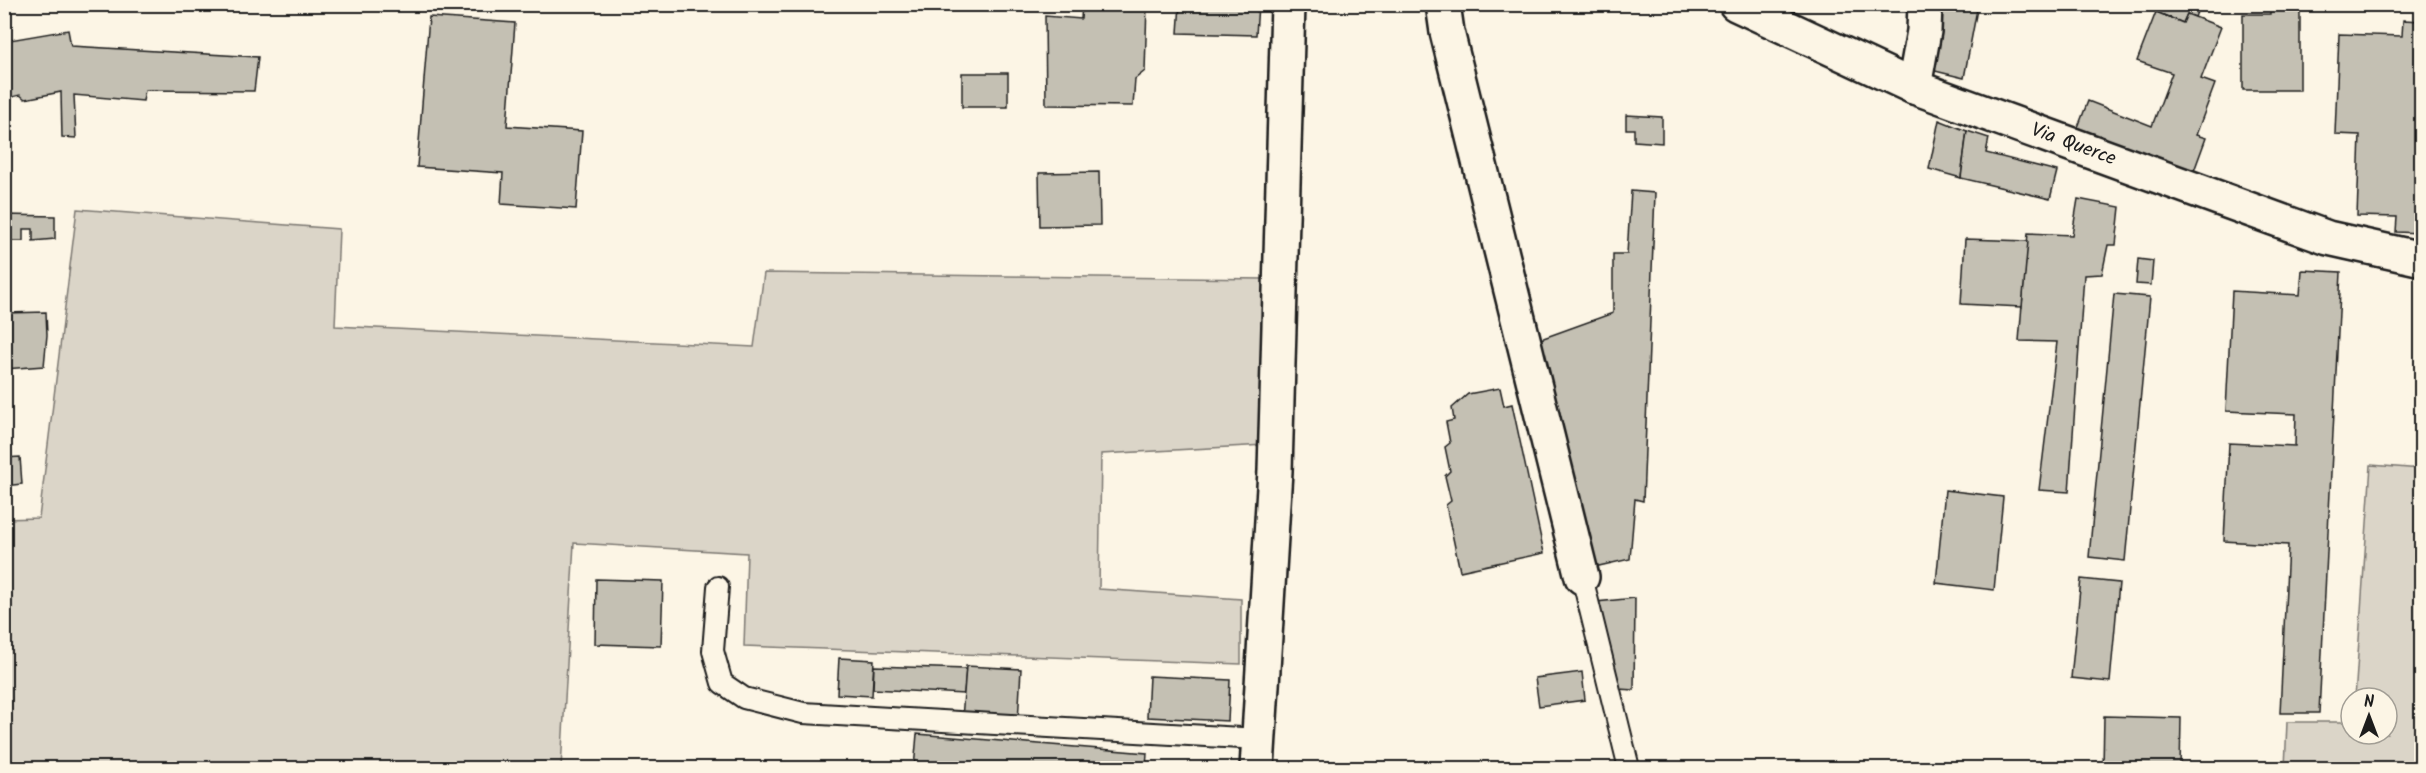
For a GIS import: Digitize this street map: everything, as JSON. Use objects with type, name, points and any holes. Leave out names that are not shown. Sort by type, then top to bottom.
[{"type":"street","points":[[1258,754],[1275,471],[1288,4]]},
{"type":"street","points":[[1443,4],[1447,32],[1582,577]]},
{"type":"street","name":"Via Querce","points":[[1736,4],[1914,87],[2328,238],[2421,259]]},
{"type":"street","points":[[1914,87],[1924,31],[1925,4]]},
{"type":"lane","points":[[1582,577],[1629,768]]},
{"type":"lane","points":[[718,587],[713,651],[722,683],[744,698],[803,713],[1258,754]]},
{"type":"shaded area","points":[[77,209],[339,229],[335,326],[754,347],[764,273],[1265,279],[1265,445],[1101,454],[1099,589],[1241,599],[1241,664],[744,646],[747,553],[574,543],[561,768],[5,768],[4,519],[39,518]]},
{"type":"shaded area","points":[[2371,465],[2421,469],[2421,768],[2285,768],[2287,722],[2339,722],[2339,746],[2399,746],[2399,686],[2356,686]]},
{"type":"building","points":[[1082,4],[1147,4],[1145,71],[1135,79],[1133,106],[1046,105],[1045,16],[1081,19]]},
{"type":"building","points":[[1180,4],[1258,4],[1256,35],[1178,33]]},
{"type":"building","points":[[1942,4],[1978,4],[1964,78],[1931,70]]},
{"type":"building","points":[[2159,4],[2200,4],[2195,17],[2187,14],[2183,23],[2156,12]]},
{"type":"building","points":[[2270,4],[2300,4],[2300,90],[2243,90],[2243,14],[2270,14]]},
{"type":"building","points":[[2156,12],[2183,23],[2187,14],[2221,27],[2201,79],[2215,84],[2196,135],[2206,138],[2191,179],[2075,135],[2088,101],[2152,126],[2172,73],[2137,61]]},
{"type":"building","points":[[429,17],[515,23],[507,126],[582,131],[576,209],[501,204],[503,173],[417,167]]},
{"type":"building","points":[[2403,20],[2422,21],[2422,233],[2396,232],[2397,217],[2357,216],[2360,135],[2335,134],[2339,34],[2402,36]]},
{"type":"building","points":[[68,30],[71,46],[258,57],[254,91],[145,90],[143,101],[74,95],[76,138],[62,137],[61,92],[25,99],[20,95],[4,99],[4,67],[8,66],[4,41]]},
{"type":"building","points":[[962,73],[1008,73],[1008,107],[962,107]]},
{"type":"building","points":[[1626,115],[1662,117],[1662,143],[1634,141],[1634,129],[1626,129]]},
{"type":"building","points":[[1939,120],[1967,131],[1961,178],[1929,169]]},
{"type":"building","points":[[1967,131],[1989,138],[1986,153],[2057,171],[2050,199],[1961,178]]},
{"type":"building","points":[[1099,172],[1100,225],[1040,226],[1039,173]]},
{"type":"building","points":[[1631,191],[1655,193],[1643,501],[1635,499],[1630,559],[1590,568],[1538,340],[1613,313],[1613,254],[1627,254]]},
{"type":"building","points":[[2078,199],[2120,207],[2116,245],[2108,245],[2102,274],[2084,275],[2069,492],[2039,490],[2057,342],[2019,341],[2028,233],[2072,235]]},
{"type":"building","points":[[4,215],[55,216],[55,239],[33,241],[33,229],[23,229],[23,241],[5,241]]},
{"type":"building","points":[[1965,239],[2028,241],[2022,307],[1961,304]]},
{"type":"building","points":[[2138,259],[2153,261],[2151,285],[2136,284]]},
{"type":"building","points":[[2302,270],[2341,272],[2319,713],[2280,713],[2288,545],[2224,541],[2229,443],[2295,446],[2296,414],[2226,411],[2232,291],[2300,295]]},
{"type":"building","points":[[2114,294],[2150,297],[2125,561],[2089,557]]},
{"type":"building","points":[[46,312],[47,335],[44,366],[4,369],[4,354],[7,353],[6,313]]},
{"type":"building","points":[[1500,388],[1504,406],[1512,404],[1544,553],[1460,571],[1446,505],[1451,501],[1445,476],[1450,471],[1445,447],[1450,443],[1446,422],[1454,420],[1452,408],[1468,394]]},
{"type":"building","points":[[20,457],[22,484],[4,486],[4,458]]},
{"type":"building","points":[[1945,490],[2003,497],[1994,590],[1936,583]]},
{"type":"building","points":[[596,579],[663,581],[661,646],[595,644]]},
{"type":"building","points":[[2081,579],[2119,583],[2110,682],[2071,678]]},
{"type":"building","points":[[1635,598],[1634,690],[1618,689],[1596,602]]},
{"type":"building","points":[[839,658],[874,660],[872,696],[837,694]]},
{"type":"building","points":[[874,666],[966,669],[964,694],[873,689]]},
{"type":"building","points":[[966,666],[1021,669],[1018,722],[962,719]]},
{"type":"building","points":[[1582,672],[1585,700],[1539,706],[1535,678]]},
{"type":"building","points":[[1149,676],[1230,680],[1228,721],[1147,717]]},
{"type":"building","points":[[2104,716],[2181,718],[2180,768],[2103,768]]},
{"type":"building","points":[[917,734],[1147,753],[1146,768],[914,768]]}]
